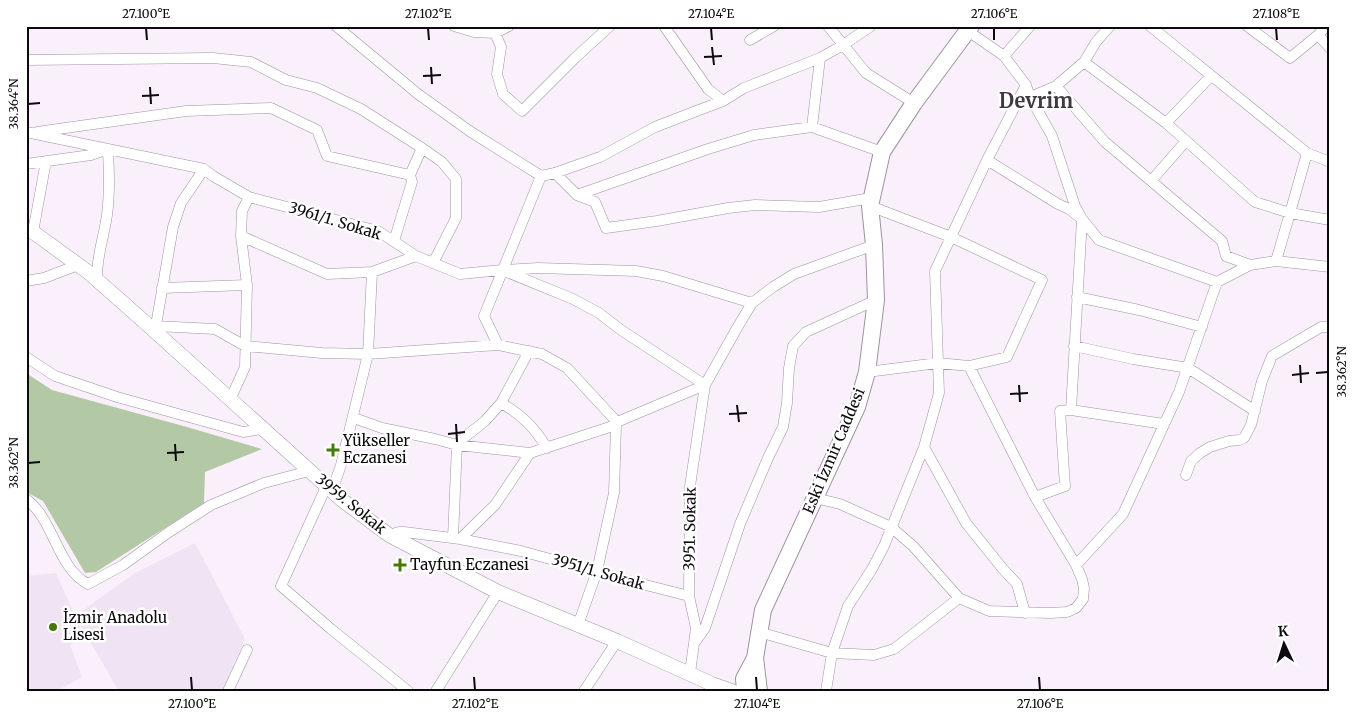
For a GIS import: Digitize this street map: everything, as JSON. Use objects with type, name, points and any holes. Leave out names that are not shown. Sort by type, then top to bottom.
[{"type":"main road","name":"Eski İzmir Caddesi","points":[[745,691],[744,679],[754,658],[764,610],[857,407],[867,372],[876,300],[871,202],[882,152],[914,103],[970,29]]},
{"type":"main road","name":"Eski İzmir Caddesi","points":[[754,658],[759,691]]},
{"type":"street","points":[[336,26],[418,94],[471,132],[541,176],[600,157],[655,127],[723,101],[744,88],[820,58],[871,26]]},
{"type":"street","points":[[454,26],[474,32],[495,33],[509,26]]},
{"type":"street","points":[[495,33],[501,47],[497,74],[503,94],[522,110],[610,26]]},
{"type":"street","points":[[664,26],[708,89],[723,101]]},
{"type":"street","points":[[750,40],[774,26]]},
{"type":"street","points":[[828,26],[866,73],[914,103]]},
{"type":"street","points":[[1004,56],[1030,26]]},
{"type":"street","points":[[1030,97],[1056,86],[1084,62],[1096,42],[1110,26]]},
{"type":"street","points":[[1150,26],[1307,153],[1330,162]]},
{"type":"street","points":[[1247,26],[1290,58],[1326,26]]},
{"type":"street","points":[[970,29],[1004,56],[1026,85],[1030,97],[1052,136],[1075,206],[1082,220],[1071,410]]},
{"type":"street","points":[[1318,35],[1330,48]]},
{"type":"street","points":[[26,60],[213,58],[251,62],[286,80],[316,88],[361,109],[442,162],[456,179],[456,218],[433,262]]},
{"type":"street","points":[[812,127],[820,58]]},
{"type":"street","points":[[1084,62],[1166,124],[1255,202],[1290,214],[1330,220]]},
{"type":"street","points":[[1166,124],[1211,76]]},
{"type":"street","points":[[826,691],[832,653],[848,606],[872,569],[884,546],[924,448],[939,393],[935,271],[987,160],[1026,85]]},
{"type":"street","points":[[1056,86],[1105,142],[1222,241],[1226,256],[1250,265]]},
{"type":"street","points":[[28,133],[186,111],[271,108],[318,130],[327,156],[410,175]]},
{"type":"street","points":[[576,195],[754,135],[812,127],[882,152]]},
{"type":"street","name":"3961/1. Sokak","points":[[28,133],[204,169],[250,196],[378,231],[416,256],[460,274],[502,270],[573,299],[600,313],[621,330],[705,385]]},
{"type":"street","points":[[1151,181],[1186,141]]},
{"type":"street","points":[[394,241],[412,182],[410,175],[422,148]]},
{"type":"street","points":[[26,164],[91,154],[108,149],[110,194],[97,265],[97,280]]},
{"type":"street","points":[[1276,261],[1307,153]]},
{"type":"street","points":[[987,160],[1069,209],[1082,220],[1099,240],[1218,282]]},
{"type":"street","points":[[30,231],[46,161]]},
{"type":"street","points":[[204,169],[181,203],[173,227],[155,329],[215,329],[245,346],[322,353],[368,354],[498,345],[529,351],[542,354],[566,368],[617,423],[614,493],[597,571],[578,625]]},
{"type":"street","points":[[555,173],[576,195],[595,202],[606,228],[755,205],[818,207],[871,202],[1042,280],[1007,357],[969,366],[938,363],[867,372]]},
{"type":"street","points":[[498,345],[484,316],[541,176]]},
{"type":"street","points":[[230,400],[245,367],[247,285],[241,236],[242,211],[250,196]]},
{"type":"street","name":"3959. Sokak","points":[[30,231],[78,265],[155,329],[329,489],[389,536],[498,592],[690,673],[709,687],[732,691]]},
{"type":"street","points":[[241,236],[327,274],[372,272],[416,256]]},
{"type":"street","points":[[354,418],[382,428],[457,445],[530,453],[547,448],[617,423],[705,385],[752,303],[794,274],[874,245]]},
{"type":"street","points":[[1076,565],[1123,514],[1179,392],[1218,282],[1250,265],[1276,261],[1330,267]]},
{"type":"street","points":[[26,281],[44,278],[78,265]]},
{"type":"street","points":[[502,270],[538,268],[636,271],[662,276],[752,303]]},
{"type":"street","points":[[372,272],[368,354],[354,418],[341,465],[280,586],[331,630],[408,691]]},
{"type":"street","points":[[162,288],[247,285]]},
{"type":"street","points":[[1077,297],[1139,310],[1202,327]]},
{"type":"street","points":[[695,642],[705,628],[740,524],[783,427],[793,346],[806,332],[876,300]]},
{"type":"street","points":[[1186,475],[1191,461],[1200,453],[1210,447],[1244,438],[1251,426],[1262,381],[1272,356],[1321,327],[1330,327]]},
{"type":"street","points":[[1074,346],[1188,368],[1255,411]]},
{"type":"street","points":[[457,538],[457,445],[485,422],[501,403],[529,351]]},
{"type":"street","points":[[26,357],[55,376],[117,397],[243,432],[262,429]]},
{"type":"street","points":[[814,498],[840,504],[891,527],[913,546],[959,598],[990,611],[1050,613],[1067,612],[1076,608],[1083,600],[1084,588],[1076,565],[1035,497],[969,366]]},
{"type":"street","name":"3951. Sokak","points":[[690,673],[696,628],[689,596],[690,486],[705,385]]},
{"type":"street","points":[[501,403],[531,425],[547,448]]},
{"type":"street","points":[[1035,497],[1065,486],[1060,411],[1071,410],[1164,424]]},
{"type":"street","points":[[924,448],[966,523],[1017,584],[1025,612]]},
{"type":"street","points":[[457,538],[495,506],[530,453]]},
{"type":"street","points":[[26,499],[42,515],[74,574],[88,584],[122,565],[211,505],[264,483],[309,471]]},
{"type":"street","name":"3951/1. Sokak","points":[[389,536],[404,532],[457,538],[521,551],[597,571],[630,582],[689,596]]},
{"type":"street","points":[[436,691],[498,592]]},
{"type":"street","points":[[759,632],[832,653],[874,655],[894,649],[959,598]]},
{"type":"street","points":[[584,691],[617,641]]},
{"type":"street","points":[[228,691],[247,650]]},
{"type":"shaded area","points":[[195,543],[245,639],[222,691],[119,691],[78,621],[84,637],[70,645],[82,677],[58,690],[26,691],[26,576],[56,573],[75,616],[135,573]]},
{"type":"green space","points":[[26,373],[52,390],[262,449],[205,472],[204,503],[96,572],[85,573],[43,501],[26,492]]},
{"type":"place","name":"Yükseller Eczanesi","points":[[333,450]]},
{"type":"place","name":"Tayfun Eczanesi","points":[[400,565]]},
{"type":"place","name":"İzmir Anadolu Lisesi","points":[[53,627]]},
{"type":"district","name":"Devrim","points":[[1036,101]]}]
